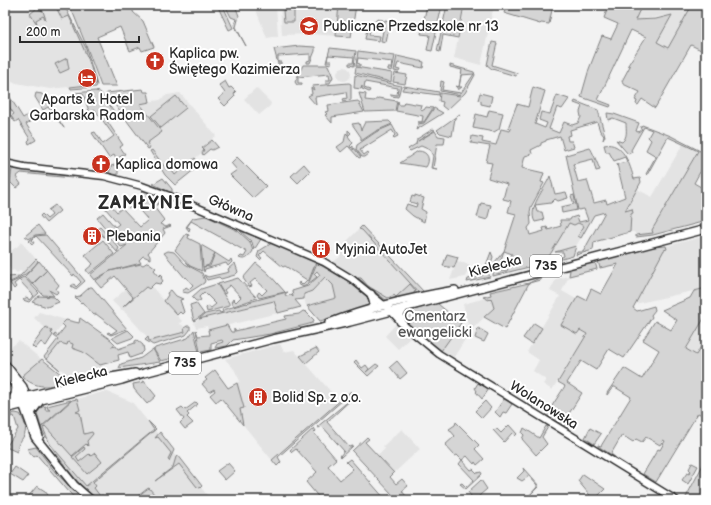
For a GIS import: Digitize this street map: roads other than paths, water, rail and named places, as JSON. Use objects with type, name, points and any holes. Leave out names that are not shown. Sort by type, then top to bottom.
[{"type":"main road","name":"Kielecka","points":[[25,401],[41,400],[122,380],[706,225]]},
{"type":"main road","name":"Kielecka","points":[[314,329],[346,316],[370,310],[388,310],[405,307],[706,229]]},
{"type":"main road","points":[[370,310],[374,304],[371,294]]},
{"type":"main road","points":[[403,324],[400,315],[405,307]]},
{"type":"main road","points":[[5,364],[23,387],[33,435],[74,485],[91,500]]},
{"type":"main road","points":[[5,370],[25,401],[46,451]]},
{"type":"main road","name":"Kielecka","points":[[25,401],[92,380],[126,374],[144,373]]},
{"type":"main road","points":[[8,401],[15,395],[16,387]]},
{"type":"main road","points":[[31,413],[41,400]]},
{"type":"main road","name":"735","points":[[8,401],[25,401]]},
{"type":"main road","name":"735","points":[[5,409],[25,401]]},
{"type":"street","name":"Główna","points":[[5,163],[24,167],[100,175],[148,188],[319,259],[348,276],[388,310]]},
{"type":"street","name":"Wolanowska","points":[[388,310],[439,354],[676,500]]},
{"type":"place","name":"Publiczne Przedszkole nr 13","points":[[309,26]]},
{"type":"place","name":"Kaplica pw. Świętego Kazimierza","points":[[155,61]]},
{"type":"place","name":"Aparts & Hotel Garbarska Radom","points":[[87,78]]},
{"type":"place","name":"Kaplica domowa","points":[[101,164]]},
{"type":"place","name":"Plebania","points":[[92,236]]},
{"type":"place","name":"Myjnia AutoJet","points":[[321,249]]},
{"type":"place","name":"Bolid Sp. z o.o.","points":[[258,397]]},
{"type":"district","name":"ZAMŁYNIE","points":[[146,203]]},
{"type":"park label","name":"Cmentarz ewangelicki","points":[[435,324]]}]
